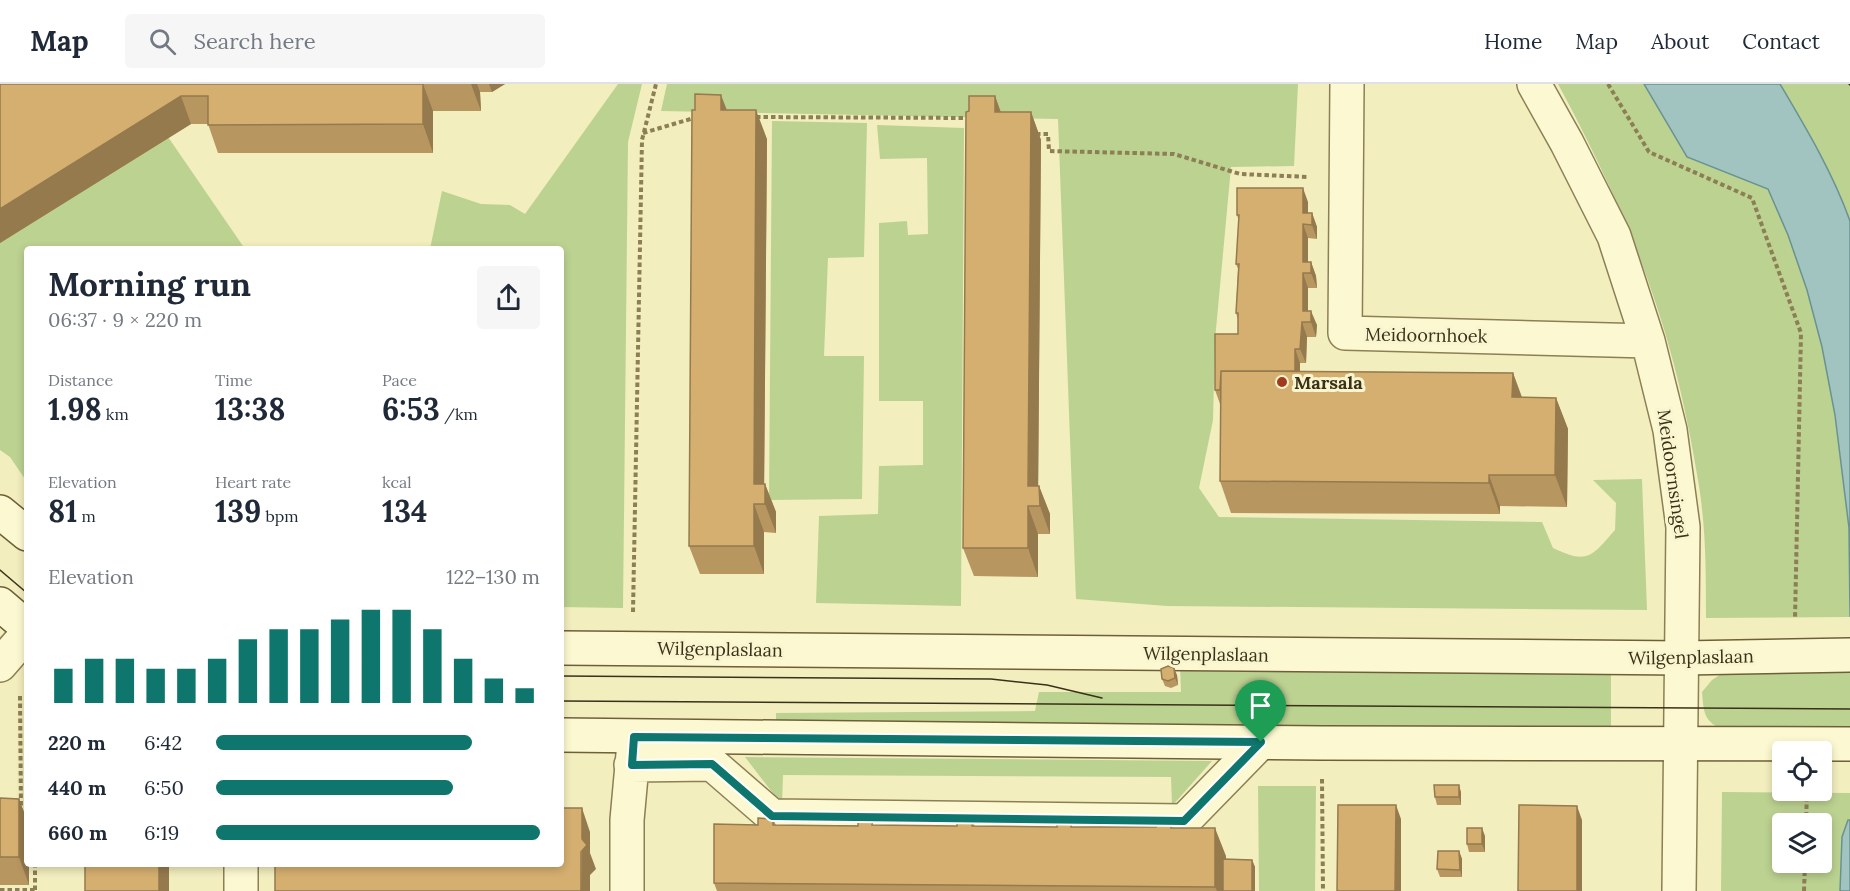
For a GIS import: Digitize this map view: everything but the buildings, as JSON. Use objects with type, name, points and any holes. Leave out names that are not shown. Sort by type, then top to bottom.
[{"type":"street","name":"Meidoornhoek","points":[[1347,84],[1345,333],[1648,341]]},
{"type":"street","name":"Meidoornsingel","points":[[1534,84],[1567,143],[1614,237],[1648,341],[1670,430],[1683,527],[1679,891]]},
{"type":"street","points":[[0,512],[24,532]]},
{"type":"street","points":[[0,604],[24,624]]},
{"type":"street","points":[[3,663],[24,638]]},
{"type":"street","name":"Wilgenplaslaan","points":[[564,648],[1683,658],[1850,655]]},
{"type":"street","points":[[564,736],[633,751],[712,764],[772,816],[1184,821],[1261,742]]},
{"type":"street","points":[[633,751],[1261,742],[1850,744]]},
{"type":"street","points":[[627,891],[627,820],[633,751]]},
{"type":"street","points":[[241,867],[241,891]]},
{"type":"path","points":[[633,648],[643,134],[656,84]]},
{"type":"path","points":[[1608,84],[1650,152],[1752,198],[1801,333],[1794,656]]},
{"type":"path","points":[[643,134],[700,117]]},
{"type":"path","points":[[747,117],[973,118]]},
{"type":"path","points":[[1026,134],[1048,134],[1049,151],[1174,154],[1240,174],[1346,179]]},
{"type":"path","points":[[3,663],[20,694],[21,811],[24,813]]},
{"type":"path","points":[[1322,743],[1323,891]]},
{"type":"path","points":[[0,890],[35,890],[35,867]]},
{"type":"path","points":[[1804,891],[1805,873]]},
{"type":"green space","points":[[618,84],[642,84],[628,142],[623,608],[564,607],[564,246],[431,246],[442,191],[481,204],[510,205],[525,214]]},
{"type":"green space","points":[[667,84],[1298,84],[1294,166],[1231,167],[1215,340],[1213,420],[1199,488],[1219,517],[1542,522],[1553,548],[1582,557],[1595,552],[1615,530],[1616,503],[1593,480],[1642,479],[1647,610],[1167,606],[1076,599],[1058,119],[661,111]]},
{"type":"green space","points":[[1558,84],[1644,84],[1687,157],[1768,189],[1788,235],[1807,290],[1822,347],[1835,415],[1849,528],[1849,617],[1706,618],[1705,552],[1701,502],[1688,423],[1673,361],[1651,289],[1624,219]]},
{"type":"green space","points":[[1780,84],[1850,84],[1850,221],[1827,168]]},
{"type":"green space","points":[[772,121],[867,123],[864,257],[828,258],[824,356],[864,356],[862,499],[769,500]]},
{"type":"green space","points":[[877,125],[964,128],[961,606],[816,603],[819,516],[878,514],[879,466],[923,465],[923,401],[879,401],[879,223],[907,221],[908,235],[928,234],[927,158],[880,159]]},
{"type":"green space","points":[[166,134],[243,246],[24,246],[24,478],[10,457],[0,450],[0,232]]},
{"type":"green space","points":[[1180,665],[1611,667],[1611,731],[776,726],[776,713],[1035,711],[1039,692],[1181,692]]},
{"type":"green space","points":[[1727,670],[1850,670],[1850,733],[1728,733],[1707,718],[1702,692],[1712,680]]},
{"type":"green space","points":[[745,757],[1212,761],[1172,806],[1171,777],[783,775],[782,805]]},
{"type":"green space","points":[[1258,786],[1316,786],[1315,891],[1259,891]]},
{"type":"green space","points":[[1722,792],[1772,792],[1772,801],[1832,801],[1832,793],[1850,793],[1850,820],[1848,820],[1842,837],[1840,891],[1721,891]]},
{"type":"water","points":[[1644,84],[1780,84],[1836,186],[1850,221],[1850,617],[1849,528],[1835,415],[1822,347],[1807,290],[1788,235],[1768,189],[1687,157]]},
{"type":"water","points":[[1848,820],[1850,820],[1850,891],[1840,891],[1842,837]]},
{"type":"tram line","points":[[0,570],[24,590]]},
{"type":"tram line","points":[[564,676],[991,679],[1047,685],[1102,698]]},
{"type":"tram line","points":[[564,701],[1850,709]]},
{"type":"place","name":"Marsala","points":[[1282,382]]},
{"type":"route","points":[[634,737],[1261,742],[1184,821],[772,816],[712,764],[632,765],[634,737]]}]
